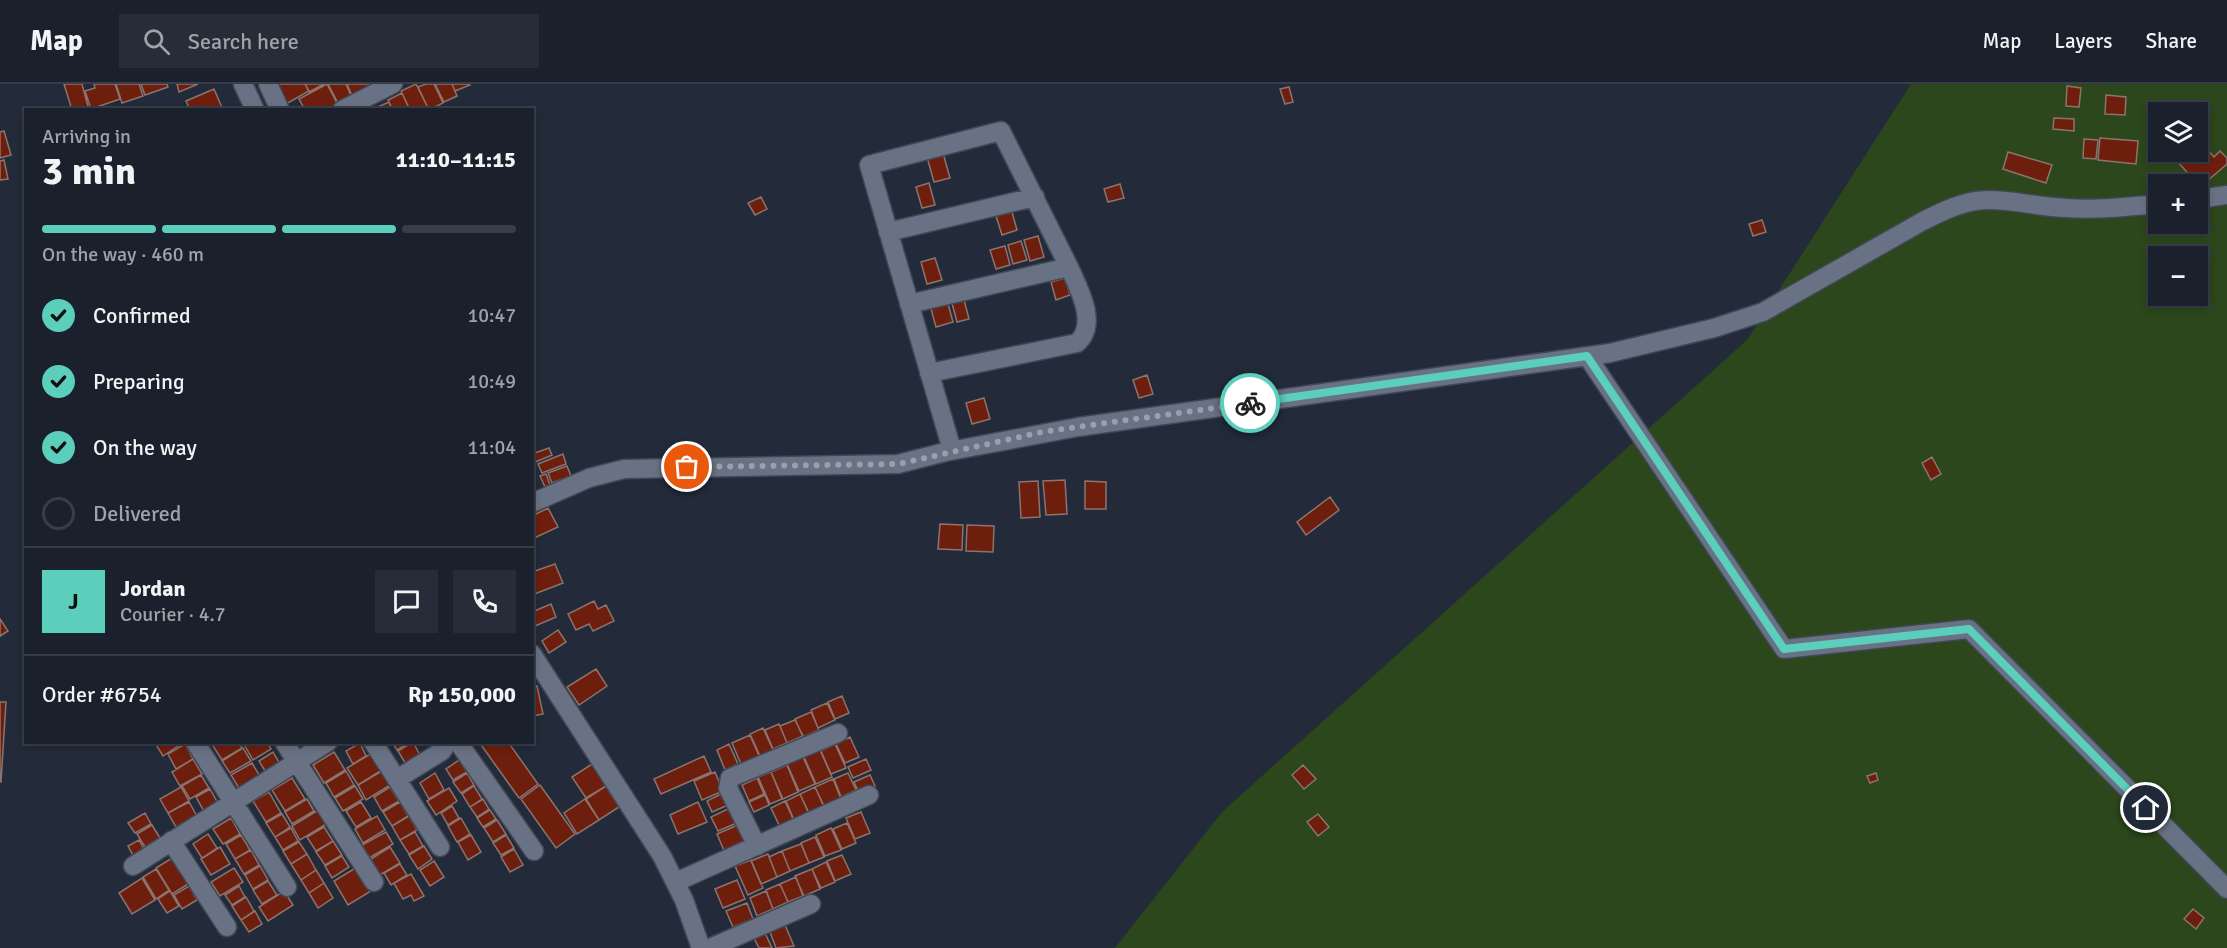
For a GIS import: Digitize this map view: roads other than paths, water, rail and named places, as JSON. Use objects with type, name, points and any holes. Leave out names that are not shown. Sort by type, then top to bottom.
[{"type":"street","points":[[243,84],[254,108]]},
{"type":"street","points":[[268,84],[279,108]]},
{"type":"street","points":[[346,108],[393,84]]},
{"type":"street","points":[[929,373],[1077,343],[1085,334],[1086,315],[1069,267],[1001,131],[869,165],[929,373],[948,451]]},
{"type":"street","points":[[2208,198],[2227,195]]},
{"type":"street","points":[[888,232],[1035,197]]},
{"type":"street","points":[[534,502],[589,478],[624,469],[898,464],[948,451],[1078,427],[1587,356],[1673,339],[1763,312],[1795,296],[1923,221],[1965,204],[1987,200],[2063,208],[2112,209],[2148,205]]},
{"type":"street","points":[[909,304],[1069,267]]},
{"type":"street","points":[[1587,356],[1784,649],[1969,629],[2227,890]]},
{"type":"street","points":[[534,657],[662,856],[676,882],[701,948]]},
{"type":"street","points":[[757,846],[728,788],[730,778],[838,733]]},
{"type":"street","points":[[196,744],[287,886]]},
{"type":"street","points":[[286,744],[374,882]]},
{"type":"street","points":[[133,866],[325,744]]},
{"type":"street","points":[[374,744],[440,847]]},
{"type":"street","points":[[397,779],[442,751],[447,744]]},
{"type":"street","points":[[459,744],[534,851]]},
{"type":"street","points":[[676,882],[869,795]]},
{"type":"street","points":[[171,842],[227,927]]},
{"type":"street","points":[[710,948],[811,904]]}]
